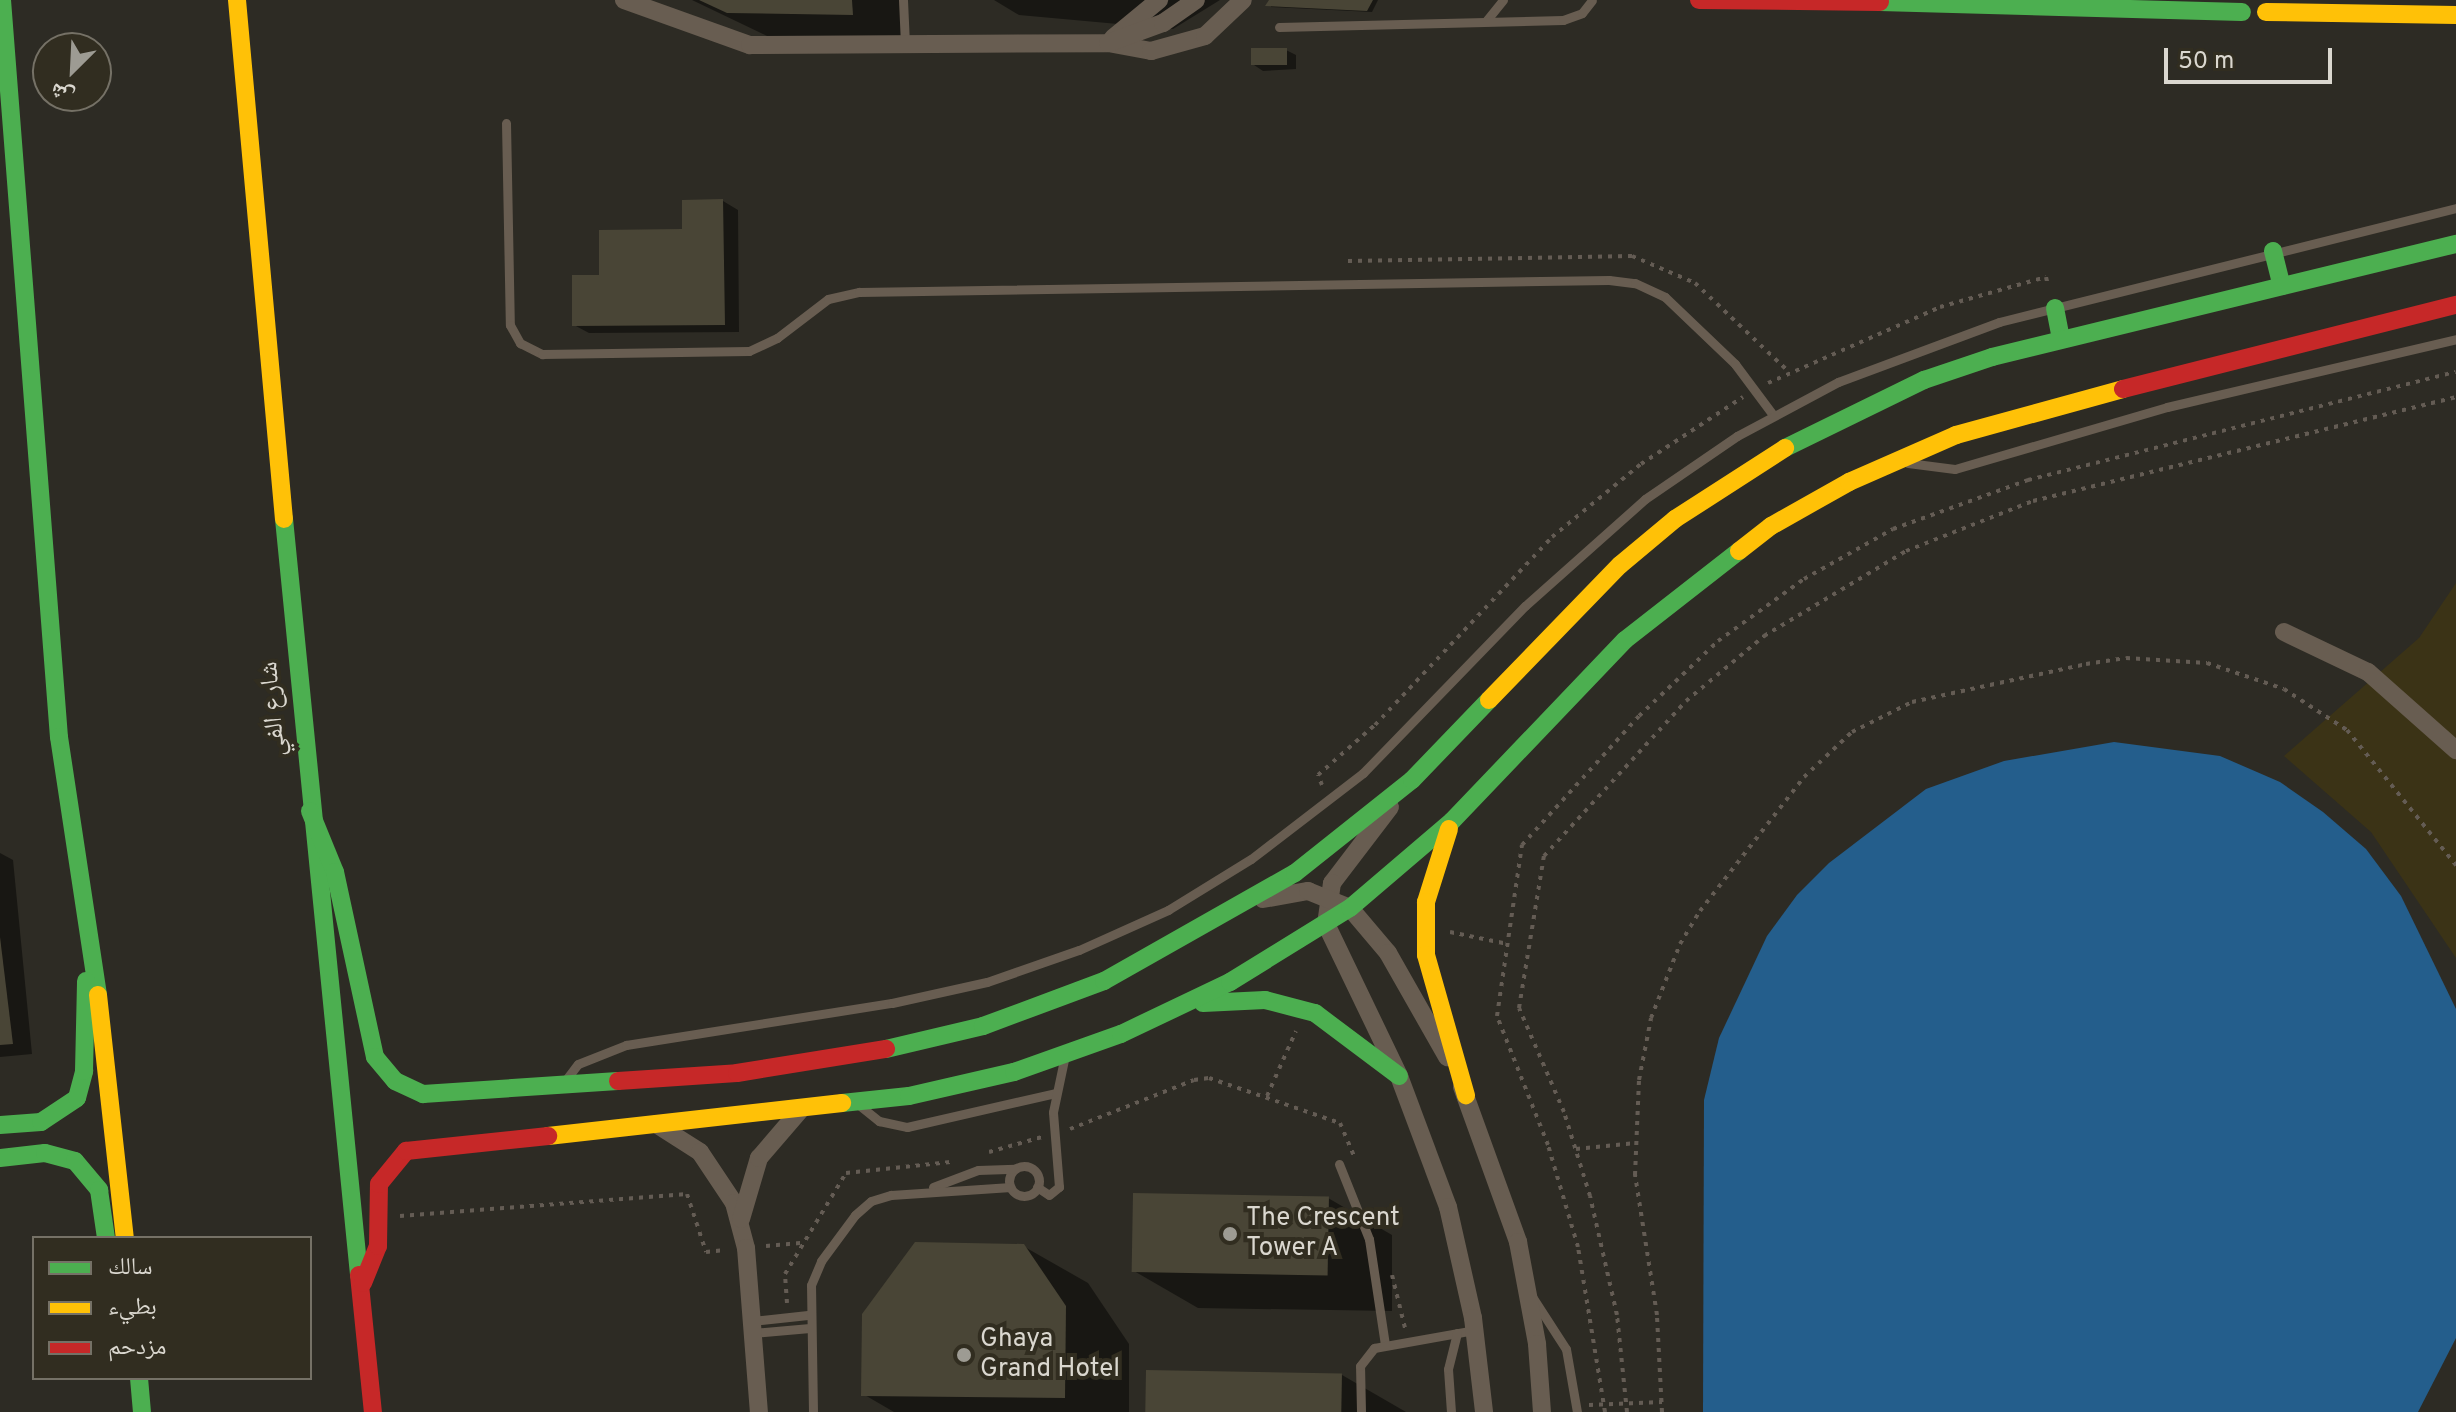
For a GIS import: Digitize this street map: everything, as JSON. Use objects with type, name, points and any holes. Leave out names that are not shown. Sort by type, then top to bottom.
[{"type":"street","points":[[2,0],[59,737],[92,954],[125,1236]]},
{"type":"street","name":"شارع الفي","points":[[237,0],[310,811],[363,1283],[373,1412]]},
{"type":"street","points":[[624,0],[644,4],[711,35],[750,45],[1108,43],[1132,49],[1170,49],[1219,27],[1243,0]]},
{"type":"street","points":[[1108,43],[1159,0]]},
{"type":"street","points":[[1699,0],[2271,6],[2456,15]]},
{"type":"street","points":[[1108,43],[1163,23],[1194,2],[1219,27]]},
{"type":"street","points":[[1484,1412],[1466,1332],[1448,1207],[1399,1076],[1326,924],[1328,896],[1340,871],[1412,780],[1620,565],[1733,478],[1885,397],[1992,357],[2456,244]]},
{"type":"street","points":[[2273,251],[2282,286]]},
{"type":"street","points":[[363,1283],[375,1259],[379,1184],[406,1151],[647,1121],[856,1103],[962,1086],[1065,1056],[1180,1009],[1350,908],[1452,821],[1625,640],[1771,526],[1897,459],[2014,416],[2456,305]]},
{"type":"street","points":[[2055,308],[2061,339]]},
{"type":"street","points":[[2284,632],[2368,672],[2456,750]]},
{"type":"street","points":[[310,811],[335,872],[369,1042],[383,1070],[408,1089],[438,1096],[797,1065],[983,1026],[1104,981],[1248,902],[1295,873],[1412,780]]},
{"type":"street","points":[[1452,821],[1431,874],[1425,926],[1430,976],[1466,1095],[1503,1192],[1529,1292],[1542,1412]]},
{"type":"street","points":[[1248,902],[1292,892],[1328,896],[1350,908],[1388,953],[1466,1095]]},
{"type":"street","points":[[0,1125],[41,1122],[63,1112],[77,1098],[83,1080],[84,998],[92,954]]},
{"type":"street","points":[[1180,1009],[1236,999],[1315,1013],[1399,1076]]},
{"type":"street","points":[[740,1222],[759,1158],[803,1107]]},
{"type":"street","points":[[647,1121],[684,1139],[707,1159],[725,1184],[740,1222],[746,1248],[759,1412]]},
{"type":"street","points":[[0,1158],[55,1154],[85,1169],[99,1190],[106,1236]]},
{"type":"street","points":[[139,1380],[142,1412]]},
{"type":"lane","points":[[903,0],[905,44]]},
{"type":"lane","points":[[1486,21],[1503,0]]},
{"type":"lane","points":[[1279,27],[1563,20],[1582,13],[1592,0]]},
{"type":"lane","points":[[506,123],[510,325],[520,343],[542,354],[749,351],[777,338],[828,299],[859,292],[1609,280],[1635,283],[1665,297],[1720,348],[1773,415]]},
{"type":"lane","points":[[561,1086],[578,1064],[609,1049],[892,1003],[987,982],[1079,950],[1168,910],[1251,859],[1329,802],[1396,743],[1525,606],[1604,533],[1689,467],[1773,415],[1890,359],[2055,308],[2273,251],[2456,208]]},
{"type":"lane","points":[[1897,459],[1955,469],[2167,407],[2456,339]]},
{"type":"lane","points":[[930,1188],[969,1172],[1015,1169],[1033,1170],[1037,1187],[1049,1195],[1059,1187],[1054,1133],[1055,1093],[1065,1056]]},
{"type":"lane","points":[[856,1103],[879,1121],[907,1127],[1055,1093]]},
{"type":"lane","points":[[1339,1164],[1376,1265],[1385,1345]]},
{"type":"lane","points":[[1011,1187],[1015,1169]]},
{"type":"lane","points":[[813,1412],[808,1315],[816,1269],[862,1207],[881,1197],[930,1188],[1011,1187],[1021,1195],[1037,1187]]},
{"type":"lane","points":[[1529,1292],[1566,1349],[1576,1409]]},
{"type":"lane","points":[[752,1327],[808,1315]]},
{"type":"lane","points":[[752,1327],[810,1328]]},
{"type":"lane","points":[[1361,1412],[1360,1366],[1365,1356],[1385,1345],[1466,1332]]},
{"type":"lane","points":[[1451,1412],[1449,1359],[1466,1332]]},
{"type":"path","points":[[1605,1412],[1578,1247],[1548,1145],[1497,1016],[1522,845],[1676,678],[1804,579],[1893,529],[2028,480],[2456,372]]},
{"type":"path","points":[[1627,1412],[1617,1315],[1576,1149],[1519,1008],[1544,856],[1697,691],[1764,636],[1850,581],[1953,531],[2063,493],[2456,397]]},
{"type":"path","points":[[1662,1412],[1655,1301],[1638,1212],[1636,1143],[1639,1080],[1651,1018],[1674,956],[1700,911],[1826,753],[1872,721],[1912,702],[2126,658],[2207,663],[2247,673],[2306,701],[2366,747],[2456,865]]},
{"type":"path","points":[[1425,926],[1508,944]]},
{"type":"path","points":[[979,1155],[1054,1133],[1209,1078],[1340,1123],[1356,1161]]},
{"type":"path","points":[[1576,1149],[1636,1143]]},
{"type":"path","points":[[788,1317],[785,1274],[846,1173],[952,1161]]},
{"type":"path","points":[[378,1218],[687,1194],[706,1252],[803,1243]]},
{"type":"path","points":[[1389,1264],[1404,1328],[1418,1326]]},
{"type":"path","points":[[1576,1409],[1604,1403],[1662,1402]]},
{"type":"sand","points":[[2456,583],[2456,958],[2371,832],[2284,756],[2419,638]]},
{"type":"water","points":[[2114,742],[2220,756],[2280,782],[2323,812],[2366,849],[2401,896],[2456,1009],[2456,1338],[2418,1412],[1703,1412],[1704,1100],[1719,1038],[1767,936],[1797,895],[1829,863],[1926,789],[2004,761]]},
{"type":"building","points":[[699,0],[852,0],[853,15],[727,13]]},
{"type":"building","points":[[1269,0],[1373,0],[1367,11],[1265,6]]},
{"type":"building","points":[[1251,48],[1287,48],[1287,65],[1251,65]]},
{"type":"building","points":[[723,199],[725,325],[572,326],[572,275],[599,275],[599,230],[682,229],[682,200]]},
{"type":"building","points":[[0,937],[13,1044],[0,1045]]},
{"type":"building","name":"The Crescent Tower A","points":[[1133,1193],[1329,1196],[1328,1275],[1132,1272]]},
{"type":"building","name":"Ghaya Grand Hotel","points":[[915,1242],[1024,1244],[1066,1306],[1065,1398],[861,1396],[862,1314]]},
{"type":"building","points":[[1146,1370],[1342,1373],[1341,1412],[1145,1412]]},
{"type":"traffic: fast","points":[[2,0],[59,737],[98,995]]},
{"type":"traffic: fast","points":[[1880,2],[2242,12]]},
{"type":"traffic: fast","points":[[1785,448],[1924,380],[1992,357],[2456,244]]},
{"type":"traffic: fast","points":[[2273,251],[2282,286]]},
{"type":"traffic: fast","points":[[2055,308],[2061,339]]},
{"type":"traffic: fast","points":[[284,519],[359,1275]]},
{"type":"traffic: fast","points":[[842,1103],[909,1096],[1014,1072],[1121,1034],[1230,982],[1350,908],[1452,821],[1625,640],[1739,551]]},
{"type":"traffic: fast","points":[[886,1049],[983,1026],[1104,981],[1295,873],[1412,780],[1489,700]]},
{"type":"traffic: fast","points":[[310,811],[335,872],[375,1057],[395,1081],[423,1094],[618,1081]]},
{"type":"traffic: fast","points":[[0,1125],[41,1122],[77,1098],[84,1071],[86,981]]},
{"type":"traffic: fast","points":[[1203,1003],[1265,1000],[1315,1013],[1399,1076]]},
{"type":"traffic: fast","points":[[0,1158],[45,1153],[75,1161],[99,1190],[106,1236]]},
{"type":"traffic: fast","points":[[139,1380],[142,1412]]},
{"type":"traffic: slow","points":[[237,0],[284,519]]},
{"type":"traffic: slow","points":[[2266,12],[2456,15]]},
{"type":"traffic: slow","points":[[1739,551],[1771,526],[1849,482],[1956,435],[2123,389]]},
{"type":"traffic: slow","points":[[1489,700],[1620,565],[1675,519],[1785,448]]},
{"type":"traffic: slow","points":[[1449,829],[1426,902],[1426,955],[1466,1095]]},
{"type":"traffic: slow","points":[[98,995],[125,1236]]},
{"type":"traffic: slow","points":[[548,1136],[842,1103]]},
{"type":"traffic: jam","points":[[1699,0],[1880,2]]},
{"type":"traffic: jam","points":[[2123,389],[2456,305]]},
{"type":"traffic: jam","points":[[618,1081],[737,1073],[886,1049]]},
{"type":"traffic: jam","points":[[363,1283],[378,1246],[379,1184],[406,1151],[548,1136]]},
{"type":"traffic: jam","points":[[359,1275],[373,1412]]},
{"type":"place","name":"The Crescent Tower A","points":[[1230,1234]]},
{"type":"place","name":"Ghaya Grand Hotel","points":[[964,1355]]}]
